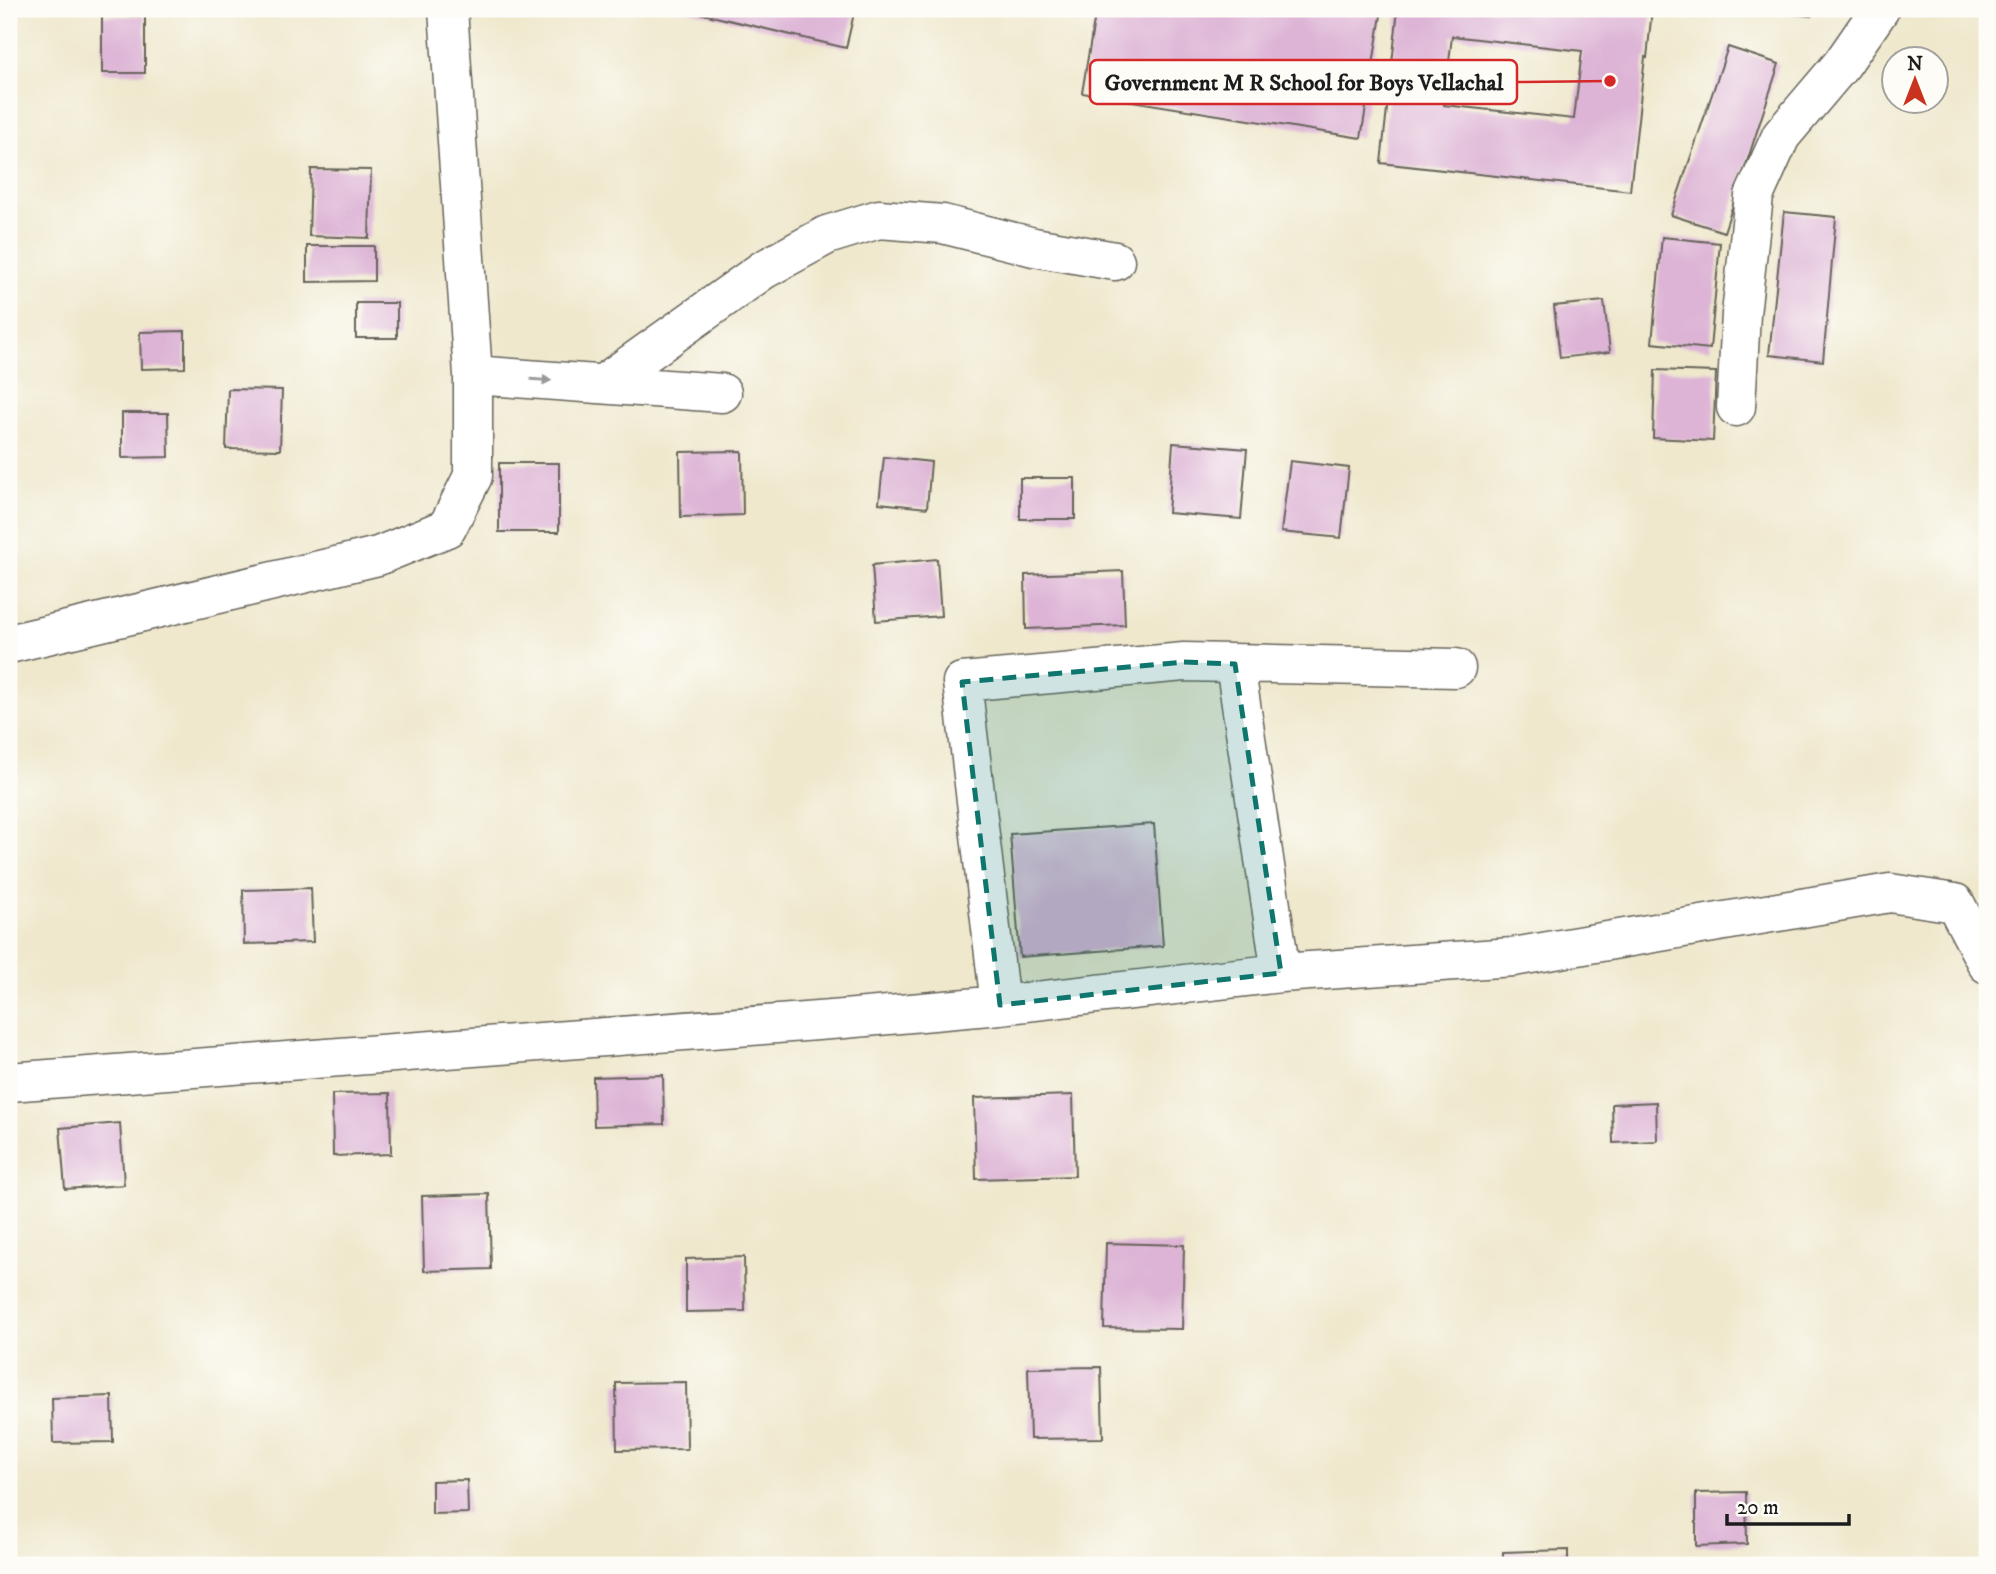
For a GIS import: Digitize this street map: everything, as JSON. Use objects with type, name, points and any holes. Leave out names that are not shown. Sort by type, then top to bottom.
[{"type":"street","points":[[9,644],[379,556],[447,528],[473,475],[473,375],[449,9]]},
{"type":"street","points":[[1736,407],[1741,314],[1754,196],[1781,136],[1842,64],[1880,9]]},
{"type":"street","points":[[603,384],[763,270],[827,235],[879,219],[943,224],[1034,247],[1115,261]]},
{"type":"street","points":[[473,375],[722,393]]},
{"type":"street","points":[[1000,1005],[962,682],[1184,662],[1456,668]]},
{"type":"street","points":[[1235,664],[1281,974]]},
{"type":"street","points":[[9,1082],[844,1019],[1281,974],[1513,957],[1890,893],[1955,903],[1987,964]]},
{"type":"highlighted area","points":[[1184,662],[1235,664],[1281,973],[1000,1005],[962,682]]},
{"type":"building","points":[[682,9],[855,9],[846,48]]},
{"type":"building","points":[[1096,9],[1382,9],[1361,138],[1082,93]]},
{"type":"building","points":[[1398,9],[1652,9],[1630,191],[1381,163]],"holes":[[[1452,36],[1582,51],[1574,119],[1444,105]]]},
{"type":"building","points":[[1812,9],[1811,16],[1761,11]]},
{"type":"building","points":[[102,16],[145,16],[145,73],[102,73]]},
{"type":"building","points":[[1728,47],[1779,64],[1724,232],[1671,215]]},
{"type":"building","points":[[311,169],[371,170],[369,238],[309,236]]},
{"type":"building","points":[[1784,212],[1836,217],[1823,361],[1769,355]]},
{"type":"building","points":[[1662,237],[1720,243],[1710,349],[1652,343]]},
{"type":"building","points":[[307,246],[374,246],[374,281],[307,282]]},
{"type":"building","points":[[1604,301],[1610,352],[1560,358],[1554,306]]},
{"type":"building","points":[[356,303],[397,303],[397,338],[356,338]]},
{"type":"building","points":[[185,331],[185,368],[141,369],[140,332]]},
{"type":"building","points":[[1655,370],[1716,372],[1713,441],[1653,438]]},
{"type":"building","points":[[228,389],[282,390],[280,450],[226,449]]},
{"type":"building","points":[[122,413],[168,413],[169,457],[122,458]]},
{"type":"building","points":[[1173,443],[1247,449],[1241,519],[1168,513]]},
{"type":"building","points":[[742,451],[743,515],[681,517],[680,452]]},
{"type":"building","points":[[884,457],[931,462],[927,508],[879,503]]},
{"type":"building","points":[[1290,461],[1349,468],[1341,538],[1281,532]]},
{"type":"building","points":[[499,463],[559,463],[559,532],[499,532]]},
{"type":"building","points":[[1020,478],[1075,478],[1075,519],[1020,519]]},
{"type":"building","points":[[937,559],[941,616],[876,621],[872,565]]},
{"type":"building","points":[[1123,571],[1125,625],[1026,629],[1025,575]]},
{"type":"building","points":[[1154,824],[1163,946],[1020,957],[1010,834]]},
{"type":"building","points":[[311,888],[313,942],[244,944],[243,890]]},
{"type":"building","points":[[663,1075],[664,1124],[594,1126],[593,1077]]},
{"type":"building","points":[[390,1093],[391,1154],[333,1156],[332,1094]]},
{"type":"building","points":[[1073,1095],[1075,1176],[976,1179],[974,1098]]},
{"type":"building","points":[[1656,1102],[1657,1141],[1613,1143],[1612,1104]]},
{"type":"building","points":[[120,1123],[124,1185],[65,1189],[60,1128]]},
{"type":"building","points":[[489,1194],[491,1269],[424,1271],[422,1196]]},
{"type":"building","points":[[1106,1243],[1184,1245],[1182,1329],[1104,1328]]},
{"type":"building","points":[[744,1257],[745,1311],[686,1312],[686,1259]]},
{"type":"building","points":[[1101,1367],[1103,1438],[1030,1439],[1028,1368]]},
{"type":"building","points":[[686,1382],[687,1449],[617,1450],[616,1383]]},
{"type":"building","points":[[112,1396],[113,1442],[53,1443],[52,1398]]},
{"type":"building","points":[[467,1480],[468,1513],[432,1514],[432,1481]]},
{"type":"building","points":[[1746,1492],[1747,1544],[1696,1546],[1696,1493]]},
{"type":"building","points":[[1568,1550],[1568,1565],[1503,1565],[1503,1552]]},
{"type":"place","name":"Government M R School for Boys Vellachal","points":[[1610,81]]}]
